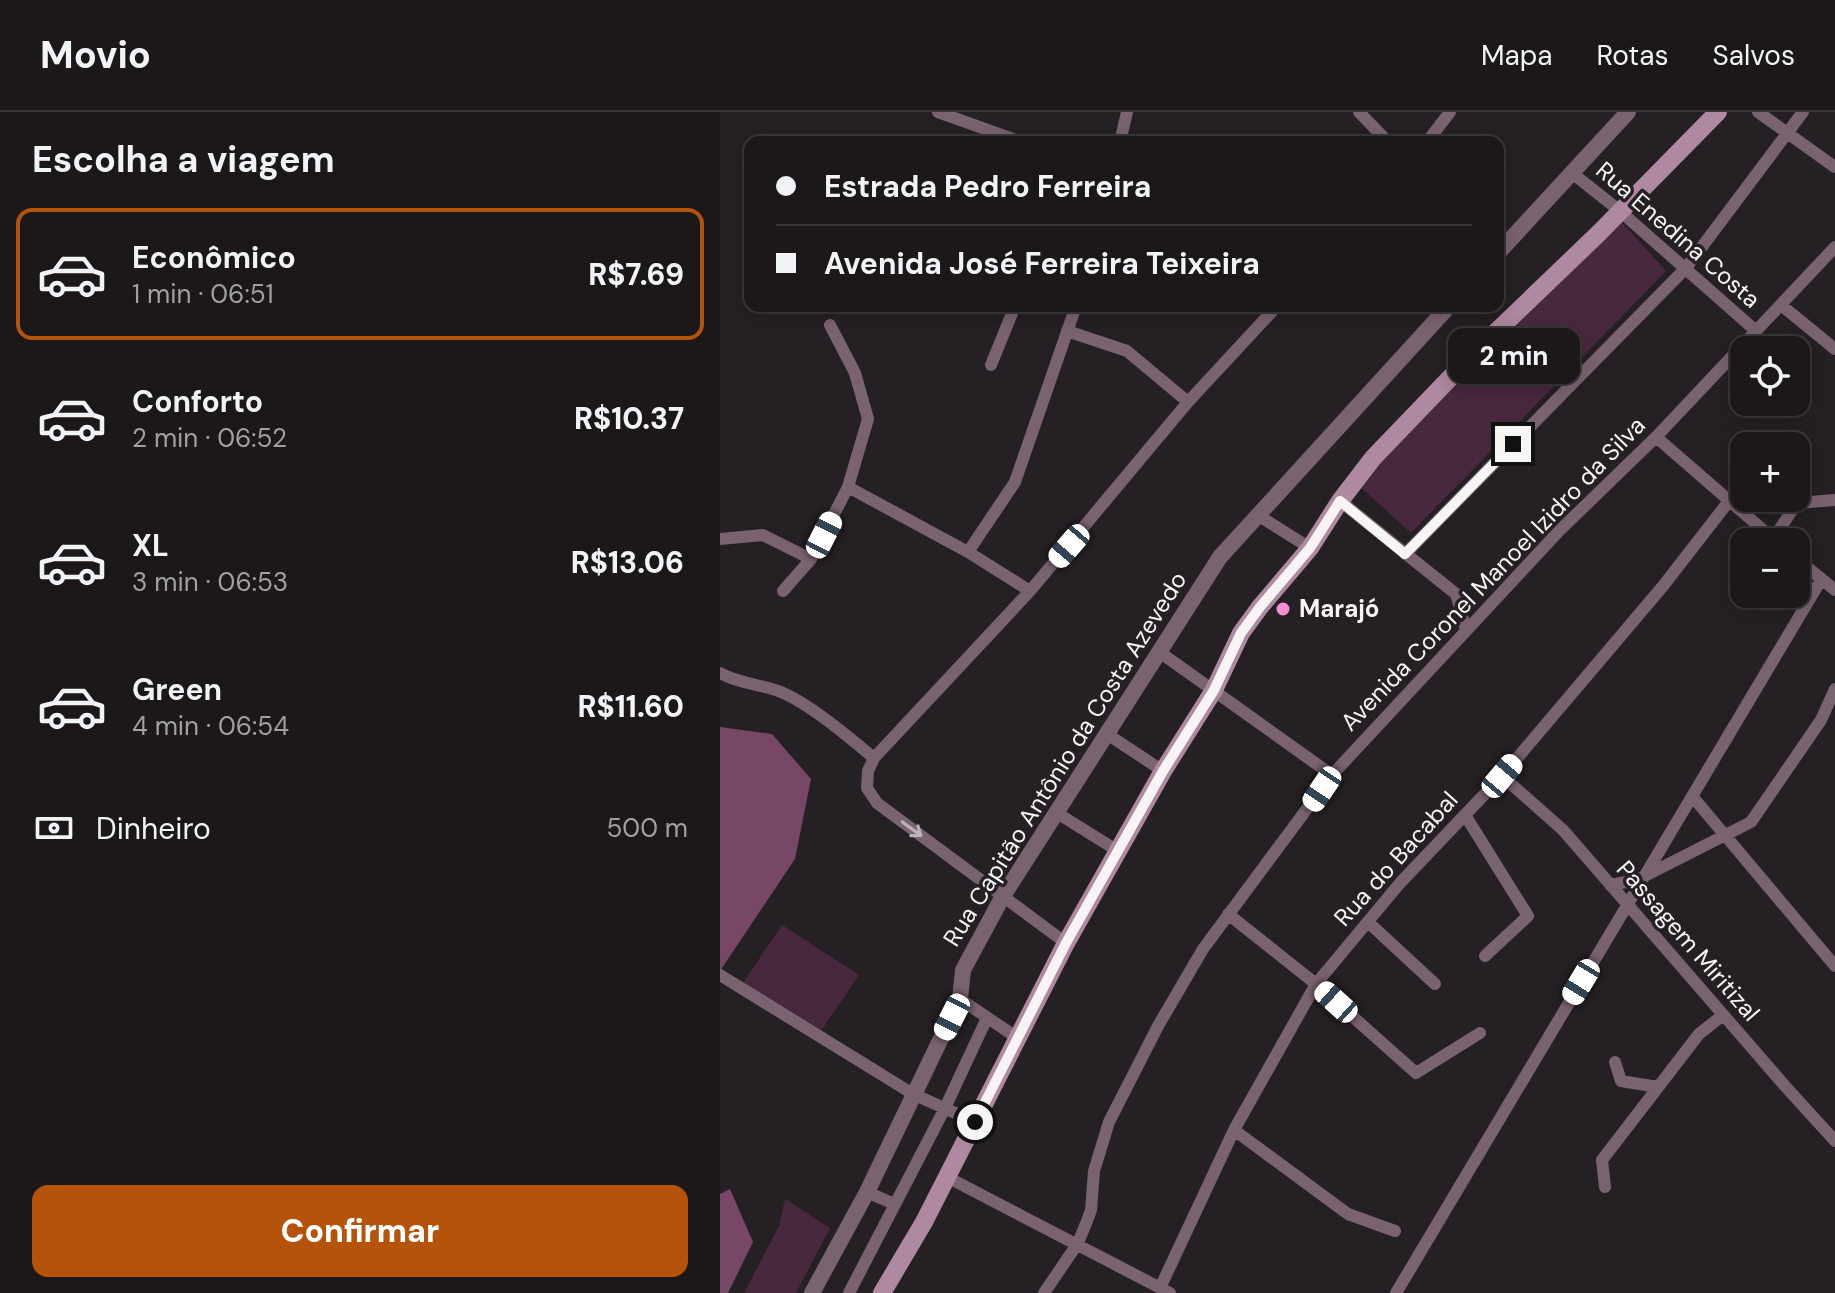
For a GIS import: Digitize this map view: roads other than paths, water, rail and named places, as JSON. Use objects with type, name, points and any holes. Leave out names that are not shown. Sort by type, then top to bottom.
[{"type":"main road","points":[[882,1293],[947,1177],[1066,943],[1163,771],[1214,690],[1241,633],[1310,548],[1373,458],[1718,112]]},
{"type":"street","points":[[938,112],[1004,136]]},
{"type":"street","points":[[1121,136],[1127,112]]},
{"type":"street","points":[[1359,112],[1382,136]]},
{"type":"street","points":[[1432,136],[1450,112]]},
{"type":"street","points":[[1504,247],[1628,112]]},
{"type":"street","points":[[1758,112],[1835,167]]},
{"type":"street","points":[[1405,554],[1686,268],[1803,112]]},
{"type":"street","name":"Rua Enedina Costa","points":[[1572,173],[1620,211],[1756,331]]},
{"type":"street","name":"Avenida Coronel Manoel Izidro da Silva","points":[[1044,1293],[1078,1243],[1091,1210],[1094,1171],[1109,1122],[1158,1026],[1203,949],[1332,775],[1559,531],[1656,437],[1835,247]]},
{"type":"street","points":[[1781,305],[1835,349]]},
{"type":"street","points":[[991,365],[1013,312]]},
{"type":"street","points":[[968,552],[1015,482],[1074,312]]},
{"type":"street","points":[[1066,943],[877,803],[867,788],[868,771],[874,758],[1030,591],[1188,402],[1271,312]]},
{"type":"street","name":"Rua Capitão Antônio da Costa Azevedo","points":[[814,1292],[867,1192],[960,999],[963,970],[1003,896],[1158,651],[1220,557],[1444,312]]},
{"type":"street","points":[[783,591],[811,559],[848,487],[868,419],[855,373],[830,325]]},
{"type":"street","points":[[1067,331],[1127,351],[1188,402]]},
{"type":"street","points":[[1656,437],[1761,528]]},
{"type":"street","points":[[848,487],[968,552],[1030,591]]},
{"type":"street","points":[[1782,528],[1797,503],[1835,500]]},
{"type":"street","points":[[1340,501],[1456,594],[1466,630]]},
{"type":"street","name":"Rua do Bacabal","points":[[1165,1290],[1234,1130],[1316,984],[1400,883],[1502,776],[1663,586],[1729,501]]},
{"type":"street","points":[[1259,516],[1310,548]]},
{"type":"street","points":[[720,539],[763,535],[811,559]]},
{"type":"street","points":[[1810,570],[1835,590]]},
{"type":"street","points":[[1396,1293],[1821,580]]},
{"type":"street","points":[[1158,651],[1332,775]]},
{"type":"street","points":[[720,673],[782,693],[836,728],[874,758]]},
{"type":"street","points":[[1610,885],[1644,877],[1751,822],[1821,720],[1835,689]]},
{"type":"street","points":[[1107,734],[1163,771]]},
{"type":"street","name":"Passagem Miritizal","points":[[1502,776],[1563,830],[1835,1141]]},
{"type":"street","points":[[1692,796],[1835,966]]},
{"type":"street","points":[[1057,813],[1118,851]]},
{"type":"street","points":[[1465,815],[1528,916],[1485,956]]},
{"type":"street","points":[[1228,914],[1316,984],[1416,1073],[1480,1033]]},
{"type":"street","points":[[1368,922],[1435,984]]},
{"type":"street","points":[[720,975],[913,1094],[975,1122]]},
{"type":"street","points":[[960,999],[1016,1037]]},
{"type":"street","points":[[1605,1187],[1602,1160],[1699,1034],[1723,1015]]},
{"type":"street","points":[[849,1293],[945,1108],[987,1018]]},
{"type":"street","points":[[1615,1062],[1621,1081],[1658,1087]]},
{"type":"street","points":[[1234,1130],[1348,1214],[1395,1231]]},
{"type":"street","points":[[947,1177],[1165,1290]]},
{"type":"street","points":[[867,1192],[894,1204]]},
{"type":"place","name":"Marajó","points":[[1283,609]]}]
